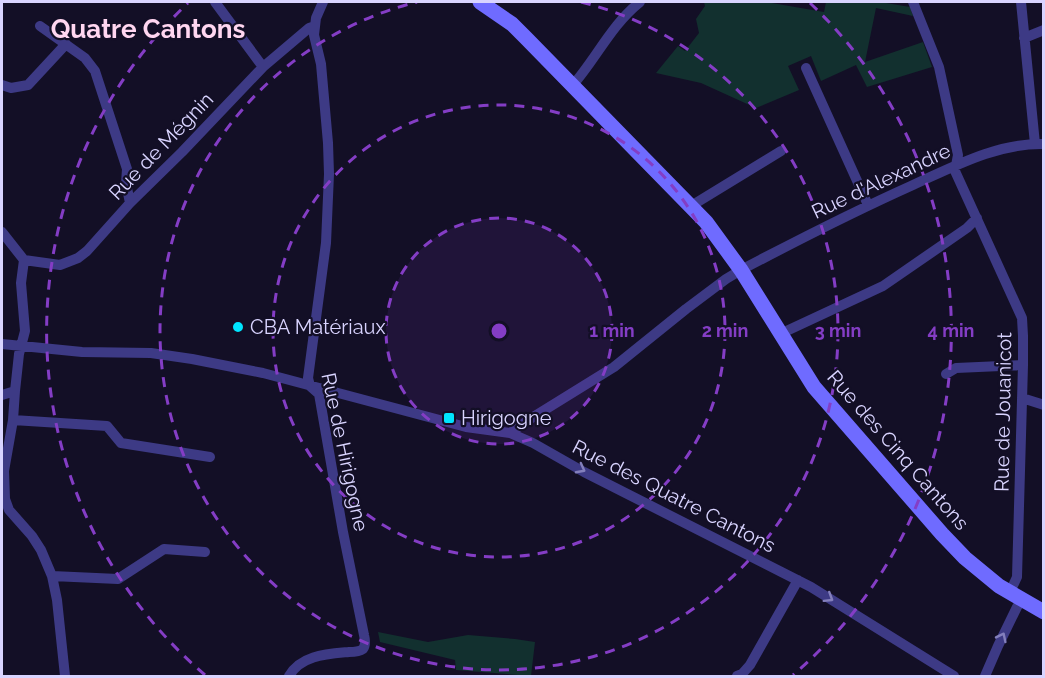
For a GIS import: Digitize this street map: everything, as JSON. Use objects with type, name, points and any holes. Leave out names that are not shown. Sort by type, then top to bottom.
[{"type":"street","points":[[215,2],[262,67]]},
{"type":"street","name":"Rue de Hirigogne","points":[[289,676],[300,663],[328,654],[357,651],[363,649],[365,645],[319,394],[310,386],[308,378],[326,243],[329,174],[321,64],[314,35],[316,18],[323,2]]},
{"type":"street","name":"Rue des Cinq Cantons","points":[[480,2],[512,24],[706,222],[741,270],[814,387],[942,534],[973,565],[999,586],[1044,612]]},
{"type":"street","points":[[572,86],[585,72],[601,46],[632,8],[640,2]]},
{"type":"street","name":"Rue de Jouanicot","points":[[913,2],[939,67],[958,155],[955,171],[1022,318],[1023,365],[1017,607],[985,676]]},
{"type":"street","points":[[1021,2],[1024,38],[1040,144]]},
{"type":"street","points":[[40,26],[85,57],[95,71],[127,169],[126,183],[130,203]]},
{"type":"street","name":"Rue de Mégnin","points":[[24,260],[60,265],[78,258],[87,251],[130,203],[262,67],[309,28],[315,26]]},
{"type":"street","points":[[1024,38],[1044,30]]},
{"type":"street","points":[[2,86],[11,88],[28,85],[66,44]]},
{"type":"street","points":[[806,68],[868,205]]},
{"type":"street","name":"Rue d'Alexandre","points":[[510,434],[614,367],[686,309],[741,270],[868,205],[957,164],[1009,147],[1040,144]]},
{"type":"street","points":[[692,206],[780,151]]},
{"type":"street","points":[[780,334],[883,286],[967,228],[977,218]]},
{"type":"street","points":[[2,232],[24,260],[21,283],[25,331],[21,345],[13,420],[3,471],[5,499],[9,510],[41,550],[52,576],[57,600],[65,676]]},
{"type":"street","name":"Rue des Quatre Cantons","points":[[2,344],[82,352],[151,353],[180,357],[263,373],[465,427],[510,434],[532,443],[798,580],[954,676]]},
{"type":"street","points":[[946,375],[956,368],[1023,365]]},
{"type":"street","points":[[2,394],[15,391]]},
{"type":"street","points":[[1022,398],[1044,405]]},
{"type":"street","points":[[13,420],[107,426],[121,443],[210,457]]},
{"type":"street","points":[[52,576],[118,579],[164,549],[205,552]]},
{"type":"street","points":[[737,676],[750,665],[798,580]]},
{"type":"green space","points":[[704,2],[766,2],[824,12],[826,2],[880,2],[910,7],[913,16],[876,8],[865,62],[923,42],[932,67],[867,87],[856,65],[821,81],[811,56],[788,66],[799,90],[756,108],[701,83],[656,73],[678,46],[685,51],[699,33],[696,19],[705,6]]},
{"type":"green space","points":[[378,632],[428,642],[468,635],[535,642],[531,676],[456,670],[455,660],[380,642]]},
{"type":"place","name":"CBA Matériaux","points":[[238,327]]},
{"type":"place","name":"Hirigogne","points":[[449,418]]},
{"type":"district","name":"Quatre Cantons","points":[[148,29]]}]
